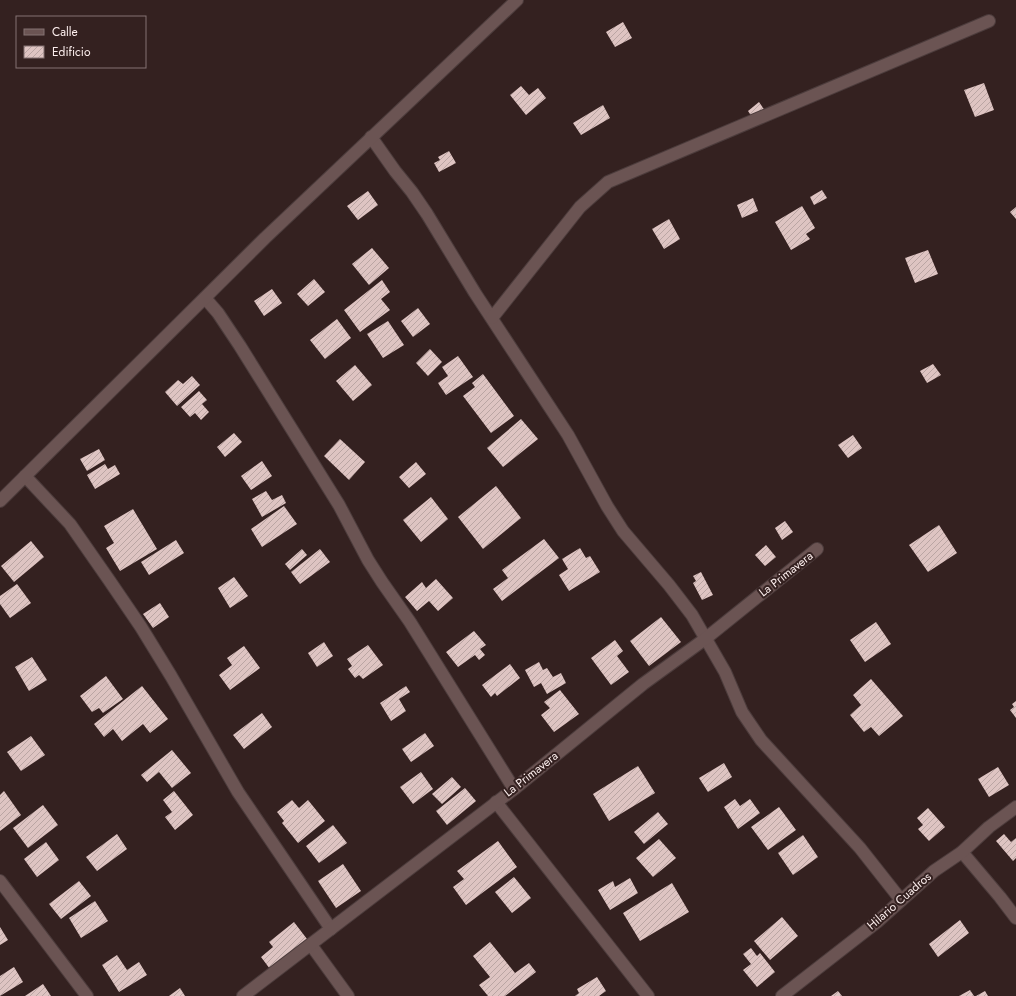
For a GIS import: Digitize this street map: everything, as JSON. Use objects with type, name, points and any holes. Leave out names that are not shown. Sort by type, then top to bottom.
[{"type":"street","points":[[0,501],[265,238],[517,0]]},
{"type":"street","points":[[492,318],[580,207],[608,182],[989,21]]},
{"type":"street","points":[[371,137],[394,171],[428,214],[492,318],[568,435],[607,506],[623,531],[669,585],[692,615],[725,672],[742,712],[761,740],[860,848],[901,900]]},
{"type":"street","points":[[205,298],[218,313],[244,352],[340,505],[368,560],[422,641],[514,789]]},
{"type":"street","points":[[25,476],[70,524],[109,580],[163,664],[238,792],[331,929]]},
{"type":"street","name":"La Primavera","points":[[243,996],[514,789],[643,684],[705,638],[817,549]]},
{"type":"street","points":[[496,802],[648,996]]},
{"type":"street","name":"Hilario Cuadros","points":[[782,996],[877,922],[934,871],[962,852],[989,827],[1016,807]]},
{"type":"street","points":[[962,852],[1016,918]]},
{"type":"street","points":[[0,881],[87,996]]},
{"type":"street","points":[[311,945],[348,996]]},
{"type":"building","points":[[623,22],[632,38],[615,47],[606,32]]},
{"type":"building","points":[[984,83],[994,110],[975,117],[964,90]]},
{"type":"building","points":[[521,86],[529,95],[538,88],[546,98],[526,115],[510,95]]},
{"type":"building","points":[[759,102],[766,112],[754,120],[748,111]]},
{"type":"building","points":[[603,105],[610,118],[581,135],[573,123]]},
{"type":"building","points":[[449,151],[456,163],[439,172],[434,163],[440,160],[438,157]]},
{"type":"building","points":[[822,190],[827,198],[814,205],[810,197]]},
{"type":"building","points":[[368,191],[378,205],[358,220],[347,206]]},
{"type":"building","points":[[753,198],[758,211],[742,218],[737,205]]},
{"type":"building","points":[[802,206],[815,228],[806,234],[810,239],[791,250],[775,222]]},
{"type":"building","points":[[1016,207],[1016,219],[1010,212]]},
{"type":"building","points":[[669,219],[680,239],[664,249],[652,229]]},
{"type":"building","points":[[372,248],[389,268],[369,285],[352,264]]},
{"type":"building","points":[[928,250],[938,274],[915,283],[905,258]]},
{"type":"building","points":[[314,279],[325,292],[308,306],[297,294]]},
{"type":"building","points":[[382,280],[390,292],[381,299],[390,310],[360,332],[344,310]]},
{"type":"building","points":[[272,289],[282,303],[264,316],[254,301]]},
{"type":"building","points":[[418,308],[430,324],[413,337],[401,321]]},
{"type":"building","points":[[337,319],[351,338],[325,359],[310,340]]},
{"type":"building","points":[[388,321],[404,345],[383,358],[367,334]]},
{"type":"building","points":[[430,349],[442,362],[428,376],[416,363]]},
{"type":"building","points":[[458,356],[473,377],[446,395],[438,383],[448,376],[442,367]]},
{"type":"building","points":[[933,364],[941,375],[927,383],[920,371]]},
{"type":"building","points":[[355,365],[372,385],[353,401],[336,381]]},
{"type":"building","points":[[483,374],[514,416],[491,433],[463,396],[475,387],[472,383]]},
{"type":"building","points":[[192,376],[200,385],[177,406],[165,392],[178,380],[183,384]]},
{"type":"building","points":[[199,391],[207,400],[202,404],[209,412],[201,420],[195,413],[190,417],[181,407]]},
{"type":"building","points":[[521,419],[538,439],[503,467],[487,448]]},
{"type":"building","points":[[234,433],[242,442],[225,457],[217,447]]},
{"type":"building","points":[[853,435],[862,448],[848,458],[838,445]]},
{"type":"building","points":[[340,439],[365,462],[349,480],[324,456]]},
{"type":"building","points":[[99,449],[105,460],[87,471],[80,459]]},
{"type":"building","points":[[262,461],[272,476],[251,490],[241,476]]},
{"type":"building","points":[[416,462],[426,474],[409,488],[399,477]]},
{"type":"building","points":[[105,464],[108,469],[115,465],[120,474],[95,489],[87,475]]},
{"type":"building","points":[[496,486],[521,518],[483,549],[458,517]]},
{"type":"building","points":[[266,491],[272,500],[282,495],[286,503],[262,517],[252,499]]},
{"type":"building","points":[[431,497],[448,519],[421,542],[403,520]]},
{"type":"building","points":[[284,506],[297,524],[262,547],[251,529]]},
{"type":"building","points":[[133,509],[157,549],[120,571],[106,548],[114,543],[104,526]]},
{"type":"building","points":[[785,521],[793,532],[782,540],[775,528]]},
{"type":"building","points":[[939,525],[957,553],[928,572],[909,545]]},
{"type":"building","points":[[544,539],[559,558],[502,601],[493,589],[508,578],[502,570]]},
{"type":"building","points":[[176,540],[184,553],[149,575],[141,562]]},
{"type":"building","points":[[31,541],[44,557],[14,582],[1,566]]},
{"type":"building","points":[[766,545],[776,557],[765,566],[755,555]]},
{"type":"building","points":[[580,548],[586,558],[590,556],[600,572],[569,591],[559,575],[568,569],[562,559]]},
{"type":"building","points":[[302,549],[307,555],[290,570],[285,564]]},
{"type":"building","points":[[320,549],[330,562],[300,584],[291,572]]},
{"type":"building","points":[[701,572],[713,595],[702,600],[693,583],[696,581],[693,576]]},
{"type":"building","points":[[234,577],[248,596],[230,608],[218,588]]},
{"type":"building","points":[[436,579],[453,598],[438,611],[429,601],[417,611],[405,597],[422,582],[426,588]]},
{"type":"building","points":[[17,584],[31,603],[10,618],[0,604],[0,596]]},
{"type":"building","points":[[160,603],[169,617],[153,628],[143,614]]},
{"type":"building","points":[[661,617],[681,642],[649,666],[630,641]]},
{"type":"building","points":[[876,622],[891,644],[865,662],[850,640]]},
{"type":"building","points":[[474,631],[486,645],[480,649],[485,655],[479,660],[475,655],[458,667],[446,652]]},
{"type":"building","points":[[615,640],[623,651],[617,656],[629,672],[611,685],[591,658]]},
{"type":"building","points":[[324,642],[333,656],[317,667],[308,653]]},
{"type":"building","points":[[368,645],[383,665],[363,679],[359,675],[355,678],[348,669],[352,666],[347,659]]},
{"type":"building","points":[[244,646],[260,668],[230,690],[219,675],[232,665],[227,658]]},
{"type":"building","points":[[32,657],[47,680],[29,691],[15,667]]},
{"type":"building","points":[[539,662],[543,670],[547,668],[553,677],[561,673],[566,683],[547,694],[541,683],[534,687],[525,670]]},
{"type":"building","points":[[510,664],[520,678],[497,696],[495,693],[491,697],[482,685]]},
{"type":"building","points":[[106,676],[123,699],[103,713],[99,708],[92,712],[80,696]]},
{"type":"building","points":[[871,679],[903,716],[879,736],[871,727],[864,732],[850,715],[861,705],[853,695]]},
{"type":"building","points":[[142,686],[168,719],[150,733],[143,724],[122,741],[113,729],[104,737],[94,724]]},
{"type":"building","points":[[406,686],[410,692],[399,699],[406,711],[391,721],[380,703]]},
{"type":"building","points":[[560,690],[579,714],[554,732],[541,715],[550,708],[544,702]]},
{"type":"building","points":[[1016,701],[1016,718],[1010,710],[1014,707],[1012,704]]},
{"type":"building","points":[[262,713],[272,727],[244,749],[233,735]]},
{"type":"building","points":[[425,733],[434,746],[411,762],[402,749]]},
{"type":"building","points":[[31,736],[45,755],[21,771],[7,752]]},
{"type":"building","points":[[172,750],[191,773],[172,788],[159,772],[147,782],[141,775]]},
{"type":"building","points":[[724,763],[732,777],[708,792],[699,778]]},
{"type":"building","points":[[638,766],[655,793],[609,821],[593,794]]},
{"type":"building","points":[[998,767],[1009,785],[989,797],[978,779]]},
{"type":"building","points":[[421,772],[433,789],[413,804],[400,787]]},
{"type":"building","points":[[452,777],[461,787],[442,804],[432,794]]},
{"type":"building","points":[[465,788],[476,801],[447,825],[436,811]]},
{"type":"building","points":[[4,791],[21,815],[0,831],[0,795]]},
{"type":"building","points":[[174,791],[193,815],[175,830],[165,817],[172,812],[163,800]]},
{"type":"building","points":[[735,799],[740,806],[750,799],[760,813],[738,829],[724,807]]},
{"type":"building","points":[[292,800],[299,808],[308,800],[325,821],[298,843],[282,823],[284,821],[277,812]]},
{"type":"building","points":[[43,805],[58,825],[28,848],[13,828]]},
{"type":"building","points":[[779,807],[796,830],[768,850],[751,827]]},
{"type":"building","points":[[928,808],[945,827],[929,841],[918,829],[923,825],[917,818]]},
{"type":"building","points":[[658,812],[668,824],[644,844],[634,832]]},
{"type":"building","points":[[333,825],[347,843],[319,863],[306,846]]},
{"type":"building","points":[[117,834],[127,849],[97,871],[86,857]]},
{"type":"building","points":[[1004,834],[1011,842],[1016,838],[1016,858],[1013,861],[996,841]]},
{"type":"building","points":[[803,835],[818,857],[793,875],[778,853]]},
{"type":"building","points":[[659,839],[676,858],[653,877],[636,858]]},
{"type":"building","points":[[498,841],[517,867],[466,905],[453,887],[464,879],[457,871]]},
{"type":"building","points":[[46,842],[59,860],[37,877],[24,859]]},
{"type":"building","points":[[343,864],[361,891],[336,908],[318,881]]},
{"type":"building","points":[[514,877],[531,898],[512,913],[495,892]]},
{"type":"building","points":[[630,878],[638,893],[610,910],[598,890],[613,881],[615,887]]},
{"type":"building","points":[[79,881],[91,896],[61,919],[49,904]]},
{"type":"building","points":[[672,883],[689,912],[640,941],[623,913]]},
{"type":"building","points":[[95,901],[108,921],[81,938],[69,918]]},
{"type":"building","points":[[782,917],[798,936],[770,960],[754,941]]},
{"type":"building","points":[[960,920],[969,933],[938,957],[929,944]]},
{"type":"building","points":[[294,922],[307,939],[270,969],[261,957],[273,947],[269,942]]},
{"type":"building","points":[[0,927],[8,940],[0,945]]},
{"type":"building","points":[[490,942],[515,973],[529,963],[536,972],[505,996],[488,996],[479,985],[490,977],[473,956]]},
{"type":"building","points":[[751,948],[757,956],[760,953],[775,972],[757,987],[743,970],[751,964],[743,954]]},
{"type":"building","points":[[117,955],[127,970],[139,962],[147,975],[119,992],[102,965]]},
{"type":"building","points":[[14,967],[23,982],[0,996],[0,976]]},
{"type":"building","points":[[597,977],[606,991],[599,996],[575,996],[579,993],[577,989]]},
{"type":"building","points":[[43,984],[51,996],[25,996]]},
{"type":"building","points":[[180,988],[185,996],[169,996]]},
{"type":"building","points":[[970,990],[974,996],[959,996]]},
{"type":"building","points":[[838,991],[842,996],[831,996]]},
{"type":"building","points":[[985,991],[988,996],[976,996]]}]
